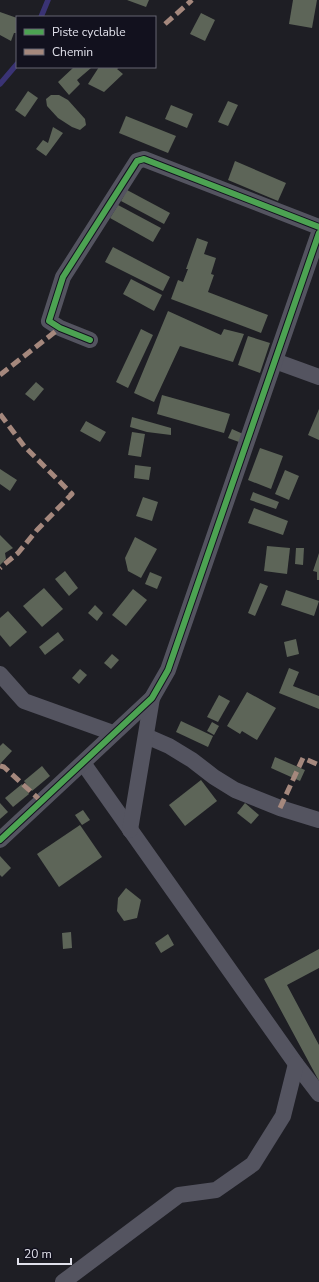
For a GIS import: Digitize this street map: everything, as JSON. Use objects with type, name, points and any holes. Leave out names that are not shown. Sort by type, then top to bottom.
[{"type":"street","points":[[90,340],[60,328],[49,321],[63,277],[137,161],[144,159],[319,228]]},
{"type":"street","points":[[0,840],[152,698],[168,670],[319,233]]},
{"type":"street","points":[[275,361],[319,377]]},
{"type":"street","points":[[0,674],[24,701],[113,733]]},
{"type":"street","points":[[130,830],[152,698]]},
{"type":"street","points":[[146,736],[169,746],[235,790],[280,808],[319,820]]},
{"type":"street","points":[[84,763],[296,1064],[319,1094]]},
{"type":"street","points":[[63,1282],[179,1195],[216,1190],[253,1164],[283,1116],[296,1064]]},
{"type":"building","points":[[127,0],[149,0],[146,7]]},
{"type":"building","points":[[293,0],[317,0],[312,28],[289,24]]},
{"type":"building","points":[[0,12],[16,18],[16,33],[14,33],[11,41],[0,35]]},
{"type":"building","points":[[201,13],[215,20],[205,41],[190,34]]},
{"type":"building","points":[[73,68],[91,68],[77,80],[80,84],[69,95],[58,82]]},
{"type":"building","points":[[98,68],[118,68],[117,69],[123,74],[104,92],[88,84]]},
{"type":"building","points":[[28,91],[38,98],[25,117],[15,110]]},
{"type":"building","points":[[51,95],[59,95],[68,100],[85,119],[86,125],[80,130],[58,118],[47,106],[46,99]]},
{"type":"building","points":[[228,101],[238,105],[228,126],[218,122]]},
{"type":"building","points":[[171,105],[193,114],[187,128],[165,119]]},
{"type":"building","points":[[126,116],[176,136],[168,153],[119,133]]},
{"type":"building","points":[[53,127],[63,133],[46,156],[36,149],[43,140],[48,143]]},
{"type":"building","points":[[235,161],[286,183],[278,201],[228,180]]},
{"type":"building","points":[[127,190],[170,213],[164,224],[121,201]]},
{"type":"building","points":[[118,205],[161,228],[153,242],[110,218]]},
{"type":"building","points":[[197,238],[208,242],[204,254],[216,258],[211,274],[214,275],[208,292],[268,315],[261,333],[171,299],[178,280],[183,282]]},
{"type":"building","points":[[113,247],[170,277],[163,291],[105,262]]},
{"type":"building","points":[[131,279],[162,295],[154,311],[123,294]]},
{"type":"building","points":[[168,311],[221,335],[224,329],[244,334],[233,362],[180,346],[154,402],[134,393]]},
{"type":"building","points":[[141,329],[153,335],[128,388],[116,382]]},
{"type":"building","points":[[248,336],[270,343],[260,373],[238,365]]},
{"type":"building","points":[[36,382],[44,389],[34,401],[25,394]]},
{"type":"building","points":[[162,395],[230,414],[224,433],[157,414]]},
{"type":"building","points":[[319,409],[319,440],[308,435]]},
{"type":"building","points":[[132,417],[171,428],[171,435],[147,432],[130,427]]},
{"type":"building","points":[[86,421],[106,432],[100,442],[80,431]]},
{"type":"building","points":[[232,429],[243,434],[239,442],[228,438]]},
{"type":"building","points":[[132,432],[145,434],[141,457],[128,455]]},
{"type":"building","points":[[260,448],[283,456],[271,489],[248,480]]},
{"type":"building","points":[[135,465],[151,467],[149,480],[134,478]]},
{"type":"building","points":[[0,469],[17,480],[10,491],[0,484]]},
{"type":"building","points":[[285,470],[299,476],[289,500],[275,494]]},
{"type":"building","points":[[253,492],[279,502],[276,509],[250,500]]},
{"type":"building","points":[[143,497],[158,502],[152,521],[136,516]]},
{"type":"building","points":[[254,508],[288,521],[283,535],[248,523]]},
{"type":"building","points":[[0,535],[13,548],[5,553],[6,559],[0,565]]},
{"type":"building","points":[[135,537],[157,549],[141,578],[128,571],[125,558]]},
{"type":"building","points":[[267,546],[290,548],[287,574],[264,571]]},
{"type":"building","points":[[296,548],[304,548],[303,565],[295,564]]},
{"type":"building","points":[[319,553],[319,580],[317,580],[317,572],[313,571]]},
{"type":"building","points":[[65,571],[78,588],[69,596],[55,579]]},
{"type":"building","points":[[150,572],[162,577],[157,589],[145,584]]},
{"type":"building","points":[[260,583],[268,586],[255,616],[248,613]]},
{"type":"building","points":[[44,588],[63,609],[42,627],[23,606]]},
{"type":"building","points":[[133,589],[147,600],[126,626],[112,615]]},
{"type":"building","points":[[286,590],[319,601],[314,616],[281,605]]},
{"type":"building","points":[[95,605],[103,613],[97,621],[88,613]]},
{"type":"building","points":[[8,611],[27,632],[10,647],[0,635],[0,618]]},
{"type":"building","points":[[58,632],[64,640],[45,655],[39,647]]},
{"type":"building","points":[[296,639],[299,654],[287,657],[284,642]]},
{"type":"building","points":[[112,654],[119,660],[111,669],[104,663]]},
{"type":"building","points":[[289,668],[299,672],[293,686],[319,696],[319,709],[279,693]]},
{"type":"building","points":[[80,669],[87,675],[79,684],[72,678]]},
{"type":"building","points":[[247,692],[276,708],[257,740],[242,731],[240,734],[227,726]]},
{"type":"building","points":[[219,695],[230,701],[218,722],[207,717]]},
{"type":"building","points":[[181,721],[213,736],[208,747],[176,732]]},
{"type":"building","points":[[212,722],[219,726],[214,735],[207,731]]},
{"type":"building","points":[[3,743],[12,751],[0,764],[0,746]]},
{"type":"building","points":[[275,757],[305,770],[300,781],[271,768]]},
{"type":"building","points":[[42,766],[50,776],[32,791],[24,781]]},
{"type":"building","points":[[201,780],[217,801],[185,826],[169,805]]},
{"type":"building","points":[[22,784],[29,794],[13,807],[5,798]]},
{"type":"building","points":[[0,803],[8,812],[0,819]]},
{"type":"building","points":[[245,803],[259,815],[251,824],[237,813]]},
{"type":"building","points":[[83,810],[90,820],[82,825],[75,815]]},
{"type":"building","points":[[80,825],[102,857],[59,887],[37,854]]},
{"type":"building","points":[[0,856],[11,868],[2,877],[0,875]]},
{"type":"building","points":[[126,888],[141,900],[137,918],[124,921],[117,911],[118,898]]},
{"type":"building","points":[[71,932],[72,948],[63,949],[62,933]]},
{"type":"building","points":[[168,934],[174,945],[161,953],[155,943]]},
{"type":"building","points":[[319,949],[319,968],[287,985],[319,1045],[319,1081],[264,979]]},
{"type":"waterway","points":[[41,16],[48,0]]},
{"type":"waterway","points":[[0,84],[16,65]]},
{"type":"marked path","points":[[165,24],[192,0]]},
{"type":"marked path","points":[[0,375],[60,328]]},
{"type":"marked path","points":[[0,414],[24,446],[72,494],[37,530],[18,553],[0,568]]},
{"type":"marked path","points":[[280,808],[303,758],[319,765]]},
{"type":"marked path","points":[[0,766],[4,767],[41,801]]},
{"type":"cycle path","points":[[90,340],[60,328],[49,321],[63,277],[137,161],[144,159],[319,227]]},
{"type":"cycle path","points":[[0,840],[152,698],[168,670],[319,233]]}]
